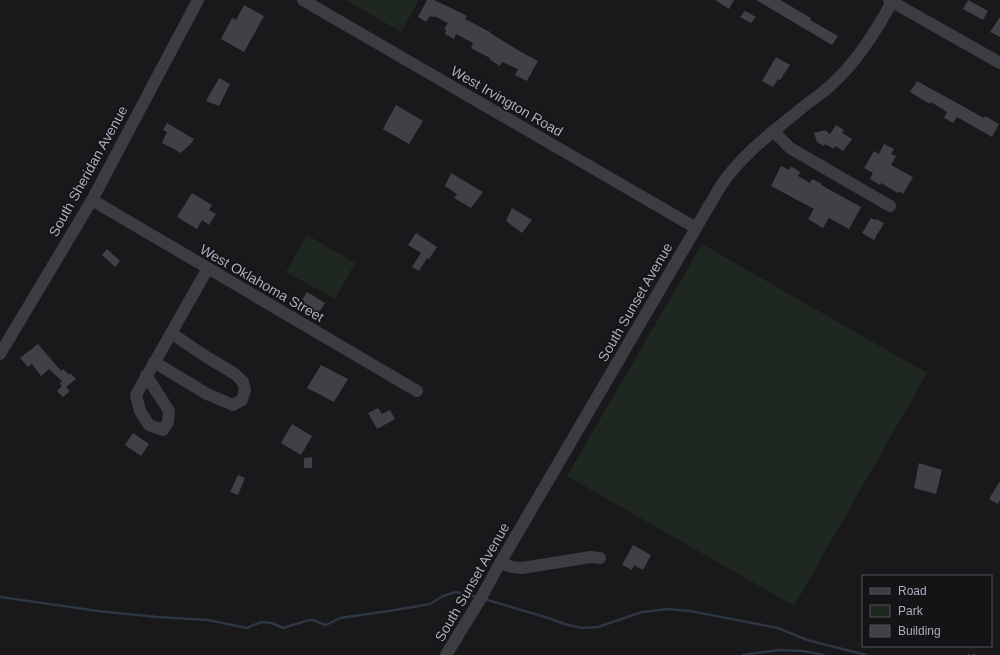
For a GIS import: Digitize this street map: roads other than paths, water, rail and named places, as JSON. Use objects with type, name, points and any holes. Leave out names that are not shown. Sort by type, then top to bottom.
[{"type":"street","name":"South Sheridan Avenue","points":[[0,354],[92,200],[198,0]]},
{"type":"street","name":"West Irvington Road","points":[[303,0],[696,228]]},
{"type":"street","name":"South Sunset Avenue","points":[[446,655],[727,176],[743,158],[774,131],[831,86],[849,67],[866,45],[891,1]]},
{"type":"street","points":[[891,1],[1000,63]]},
{"type":"street","points":[[774,131],[790,148],[890,206]]},
{"type":"street","name":"West Oklahoma Street","points":[[92,200],[417,391]]},
{"type":"street","points":[[146,375],[208,268]]},
{"type":"street","points":[[154,362],[223,402],[233,405],[242,400],[245,390],[243,382],[235,374],[205,356],[171,332]]},
{"type":"street","points":[[500,563],[512,567],[522,568],[591,557],[600,558]]},
{"type":"waterway","points":[[0,597],[98,611],[208,620],[247,628],[261,622],[272,623],[283,628],[309,620],[326,625],[340,618],[430,604],[443,596],[456,592],[477,597]]},
{"type":"waterway","points":[[484,599],[581,628],[598,627],[642,612],[668,609],[690,611],[778,628],[807,640],[866,655]]},
{"type":"waterway","points":[[743,655],[779,650],[803,651],[824,655]]}]
